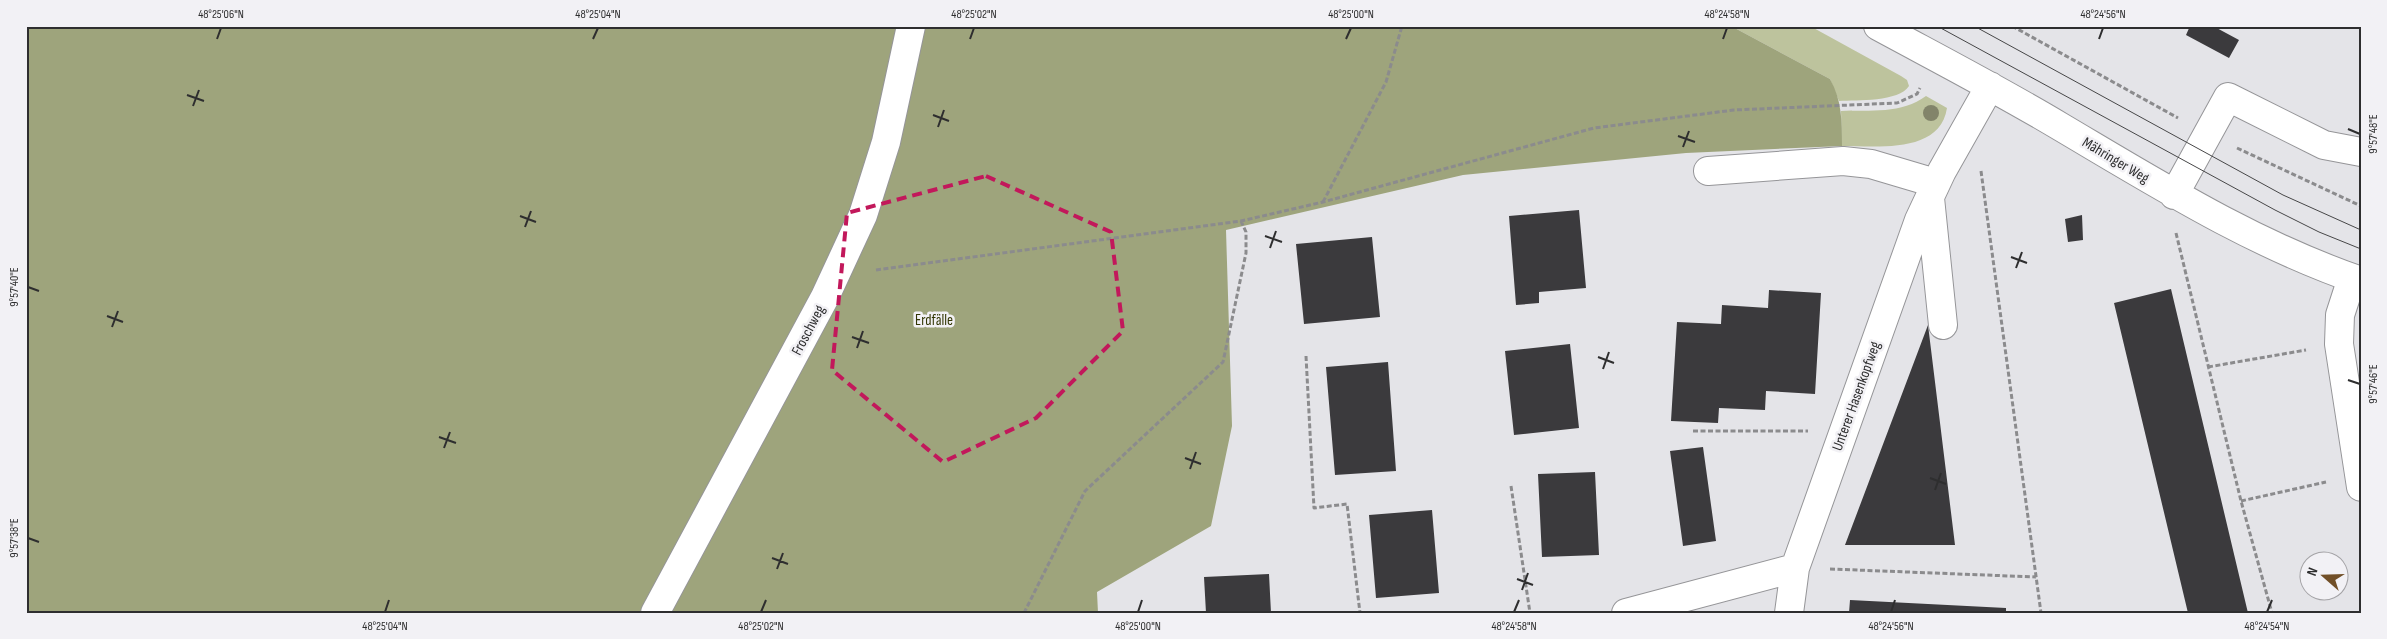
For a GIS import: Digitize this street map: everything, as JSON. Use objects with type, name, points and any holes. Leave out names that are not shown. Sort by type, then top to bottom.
[{"type":"street","name":"Froschweg","points":[[655,613],[836,275],[863,215],[886,142],[911,26]]},
{"type":"street","name":"Mähringer Weg","points":[[1878,26],[1990,86],[2218,220],[2266,243],[2356,280]]},
{"type":"street","name":"Unterer Hasenkopfweg","points":[[1789,613],[1795,568],[1905,256],[1933,189],[1990,86]]},
{"type":"street","points":[[2174,195],[2228,97],[2324,145],[2361,152]]},
{"type":"street","points":[[1708,171],[1843,161],[1871,164],[1933,189],[1943,325]]},
{"type":"street","points":[[2356,280],[2340,314],[2339,344],[2360,481]]},
{"type":"street","points":[[1626,613],[1795,568]]},
{"type":"path","points":[[1322,202],[1386,82],[1402,26]]},
{"type":"path","points":[[836,275],[1241,222],[1322,202],[1594,128],[1734,110],[1897,103],[1917,94],[1922,86]]},
{"type":"path","points":[[1981,168],[2041,613]]},
{"type":"path","points":[[1024,613],[1084,492],[1223,362],[1246,252],[1246,232],[1241,222]]},
{"type":"path","points":[[2174,225],[2241,501],[2272,613]]},
{"type":"path","points":[[2208,367],[2339,344]]},
{"type":"path","points":[[1306,356],[1314,508],[1347,504],[1360,613]]},
{"type":"path","points":[[1694,431],[1781,431]]},
{"type":"path","points":[[2241,501],[2360,481]]},
{"type":"path","points":[[1511,486],[1530,613]]},
{"type":"path","points":[[1795,568],[2036,577]]},
{"type":"highlighted area","points":[[986,176],[1111,232],[1123,331],[1036,418],[943,462],[832,370],[847,213]]},
{"type":"green space","name":"Erdfälle","points":[[26,26],[1731,26],[1830,79],[1839,103],[1842,146],[1686,153],[1463,175],[1226,230],[1232,426],[1211,526],[1097,592],[1098,613],[26,613]]},
{"type":"green space","points":[[1731,26],[1810,26],[1901,76],[1907,80],[1909,86],[1904,91],[1887,98],[1839,101],[1830,79]]},
{"type":"green space","points":[[1926,96],[1947,108],[1942,123],[1933,133],[1920,140],[1905,144],[1872,147],[1842,146],[1841,111],[1885,110],[1907,106]]},
{"type":"building","points":[[2190,26],[2213,26],[2239,40],[2229,58],[2186,35]]},
{"type":"building","points":[[1579,210],[1586,288],[1539,292],[1539,303],[1516,305],[1509,216]]},
{"type":"building","points":[[2082,215],[2083,240],[2068,242],[2065,219]]},
{"type":"building","points":[[1372,237],[1380,317],[1304,324],[1296,244]]},
{"type":"building","points":[[2171,289],[2248,613],[2188,613],[2114,303]]},
{"type":"building","points":[[1769,290],[1821,293],[1815,394],[1766,391],[1765,410],[1719,408],[1718,423],[1671,421],[1677,322],[1721,324],[1722,305],[1768,308]]},
{"type":"building","points":[[1928,325],[1955,545],[1845,545]]},
{"type":"building","points":[[1570,344],[1579,428],[1514,435],[1505,351]]},
{"type":"building","points":[[1388,362],[1396,471],[1335,475],[1326,367]]},
{"type":"building","points":[[1703,447],[1716,541],[1683,546],[1670,451]]},
{"type":"building","points":[[1595,472],[1599,555],[1542,557],[1538,474]]},
{"type":"building","points":[[1432,510],[1439,593],[1376,598],[1369,515]]},
{"type":"building","points":[[1269,574],[1271,613],[1206,613],[1204,577]]},
{"type":"building","points":[[1850,600],[2006,608],[2006,613],[1849,613]]},
{"type":"tram line","points":[[1937,26],[2275,210],[2319,232],[2361,249]]},
{"type":"tram line","points":[[1974,26],[2283,195],[2361,230]]}]
